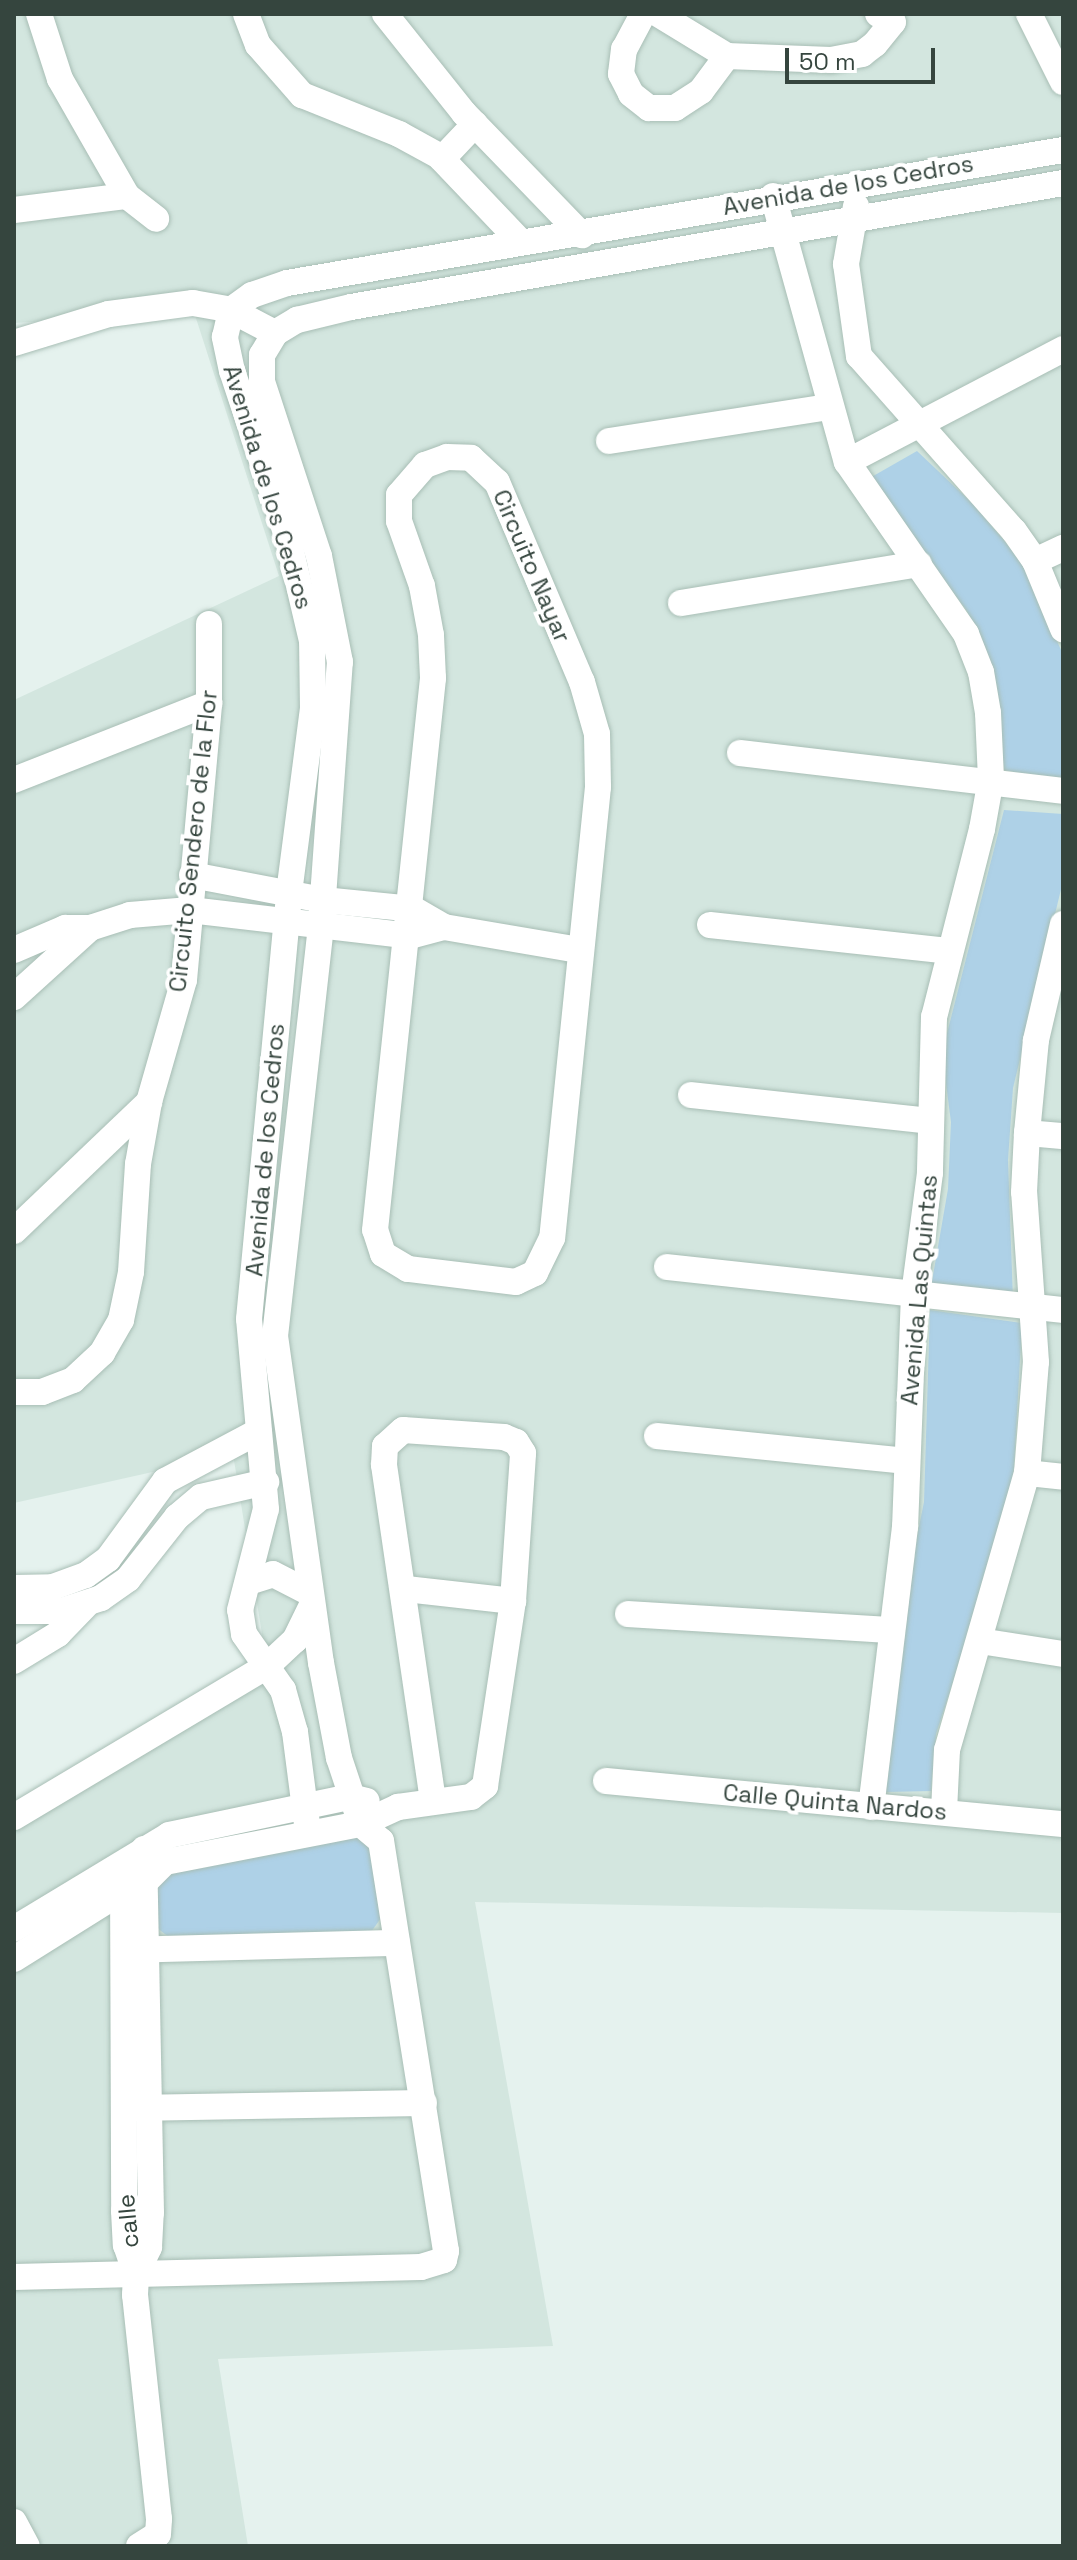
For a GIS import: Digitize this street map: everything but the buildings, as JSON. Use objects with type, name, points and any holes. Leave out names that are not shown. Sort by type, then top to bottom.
[{"type":"street","points":[[39,14],[60,79],[127,196],[156,219]]},
{"type":"street","points":[[246,14],[258,45],[302,95],[399,134],[442,159],[521,242]]},
{"type":"street","points":[[385,14],[475,124],[582,235]]},
{"type":"street","points":[[643,14],[624,49],[621,74],[631,94],[649,108],[675,108],[701,91],[727,56]]},
{"type":"street","points":[[658,14],[727,56],[831,60],[862,54],[888,17]]},
{"type":"street","points":[[1029,14],[1063,82]]},
{"type":"street","points":[[442,159],[475,124]]},
{"type":"street","name":"Avenida de los Cedros","points":[[306,1819],[295,1732],[283,1690],[240,1623],[262,1536],[266,1482],[249,1319],[288,906],[313,709],[312,641],[288,539],[232,371],[225,337],[231,310],[252,295],[287,283],[521,242],[582,235],[858,181],[1063,150]]},
{"type":"street","points":[[858,181],[846,264],[851,328],[859,356],[988,497],[1035,561],[1063,629]]},
{"type":"street","name":"Avenida de los Cedros","points":[[361,1824],[333,1722],[311,1599],[275,1336],[276,1297],[322,912],[340,662],[319,556],[262,382],[262,355],[275,333],[297,320],[351,307],[1063,183]]},
{"type":"street","points":[[14,210],[127,196]]},
{"type":"street","name":"Avenida Las Quintas","points":[[773,196],[780,234],[812,333],[829,407],[847,462],[966,634],[981,672],[991,779],[969,890],[934,1017],[927,1223],[914,1294],[905,1527],[889,1630],[871,1807]]},
{"type":"street","points":[[14,343],[72,323],[146,308],[210,303],[231,310],[275,333]]},
{"type":"street","points":[[812,333],[851,328]]},
{"type":"street","points":[[847,462],[1063,349]]},
{"type":"street","points":[[609,441],[829,407]]},
{"type":"street","name":"Circuito Nayar","points":[[447,457],[471,458],[488,470],[506,501],[582,682],[597,734],[598,787],[578,950],[552,1238],[535,1273],[516,1282],[408,1269],[383,1254],[377,1242],[413,909],[433,678],[431,635],[422,586],[399,521],[399,495],[425,465],[447,457]]},
{"type":"street","points":[[1035,561],[1063,548]]},
{"type":"street","points":[[681,603],[919,564]]},
{"type":"street","name":"Circuito Sendero de la Flor","points":[[14,1392],[42,1392],[73,1380],[102,1353],[121,1320],[131,1272],[138,1164],[149,1102],[184,980],[209,703],[209,624]]},
{"type":"street","points":[[14,780],[209,703]]},
{"type":"street","points":[[740,753],[991,779],[1063,791]]},
{"type":"street","points":[[192,875],[288,906],[410,936],[444,927]]},
{"type":"street","points":[[14,950],[65,928],[90,928],[130,915],[288,906]]},
{"type":"street","points":[[322,912],[413,909],[444,927],[578,950]]},
{"type":"street","points":[[944,1811],[947,1750],[1027,1473],[1036,1362],[1024,1192],[1027,1133],[1036,1040],[1059,959],[1063,924]]},
{"type":"street","points":[[710,925],[950,951]]},
{"type":"street","points":[[14,997],[90,928]]},
{"type":"street","points":[[691,1095],[931,1121]]},
{"type":"street","points":[[14,1231],[149,1102]]},
{"type":"street","points":[[1027,1133],[1063,1136]]},
{"type":"street","points":[[667,1267],[1063,1310]]},
{"type":"street","points":[[14,1929],[134,1855],[188,1829],[306,1819],[361,1824],[398,1807],[471,1797],[485,1786],[513,1601],[524,1463],[516,1442],[504,1437],[403,1430],[385,1446],[433,1800]]},
{"type":"street","points":[[657,1436],[907,1461]]},
{"type":"street","points":[[14,1588],[53,1587],[86,1575],[108,1559],[150,1497],[176,1473],[261,1442],[289,1450]]},
{"type":"street","points":[[1027,1473],[1063,1477]]},
{"type":"street","points":[[14,1661],[58,1634],[86,1605],[128,1579],[177,1517],[224,1488],[266,1482]]},
{"type":"street","points":[[150,1497],[177,1517]]},
{"type":"street","points":[[14,1817],[267,1666],[295,1640],[311,1599],[273,1574],[249,1582]]},
{"type":"street","points":[[406,1589],[513,1601]]},
{"type":"street","points":[[14,1611],[61,1611],[86,1605]]},
{"type":"street","points":[[628,1614],[889,1630]]},
{"type":"street","points":[[980,1641],[1063,1654]]},
{"type":"street","name":"Calle Quinta Nardos","points":[[606,1781],[1063,1824]]},
{"type":"street","points":[[14,1959],[134,1886],[165,1862],[306,1819],[355,1797],[398,1807]]},
{"type":"street","points":[[14,2277],[421,2267],[444,2260],[424,2103],[381,1841],[361,1824]]},
{"type":"street","name":"calle","points":[[134,1855],[137,2108],[151,2229],[136,2274]]},
{"type":"street","points":[[135,1950],[397,1943]]},
{"type":"street","points":[[137,2108],[424,2103]]},
{"type":"street","points":[[136,2274],[159,2519],[158,2534],[139,2546]]},
{"type":"street","points":[[14,2522],[27,2546]]},
{"type":"shaded area","points":[[14,14],[1063,14],[1063,1913],[475,1902],[553,2346],[218,2359],[248,2546],[14,2546],[14,1823],[267,1665],[233,1454],[14,1503],[14,700],[279,576],[194,312],[14,323]]},
{"type":"shaded area","points":[[917,451],[974,505],[1022,562],[1061,650],[1063,782],[1004,770],[994,673],[967,611],[868,479]]},
{"type":"shaded area","points":[[1004,810],[1063,814],[1063,881],[1013,1088],[1008,1160],[1013,1301],[931,1287],[948,1189],[951,1122],[942,1053]]},
{"type":"shaded area","points":[[930,1310],[1022,1323],[1014,1468],[1004,1526],[936,1734],[931,1791],[886,1792],[908,1581],[924,1502]]},
{"type":"shaded area","points":[[352,1833],[371,1845],[381,1918],[371,1932],[169,1937],[157,1928],[157,1877]]}]
